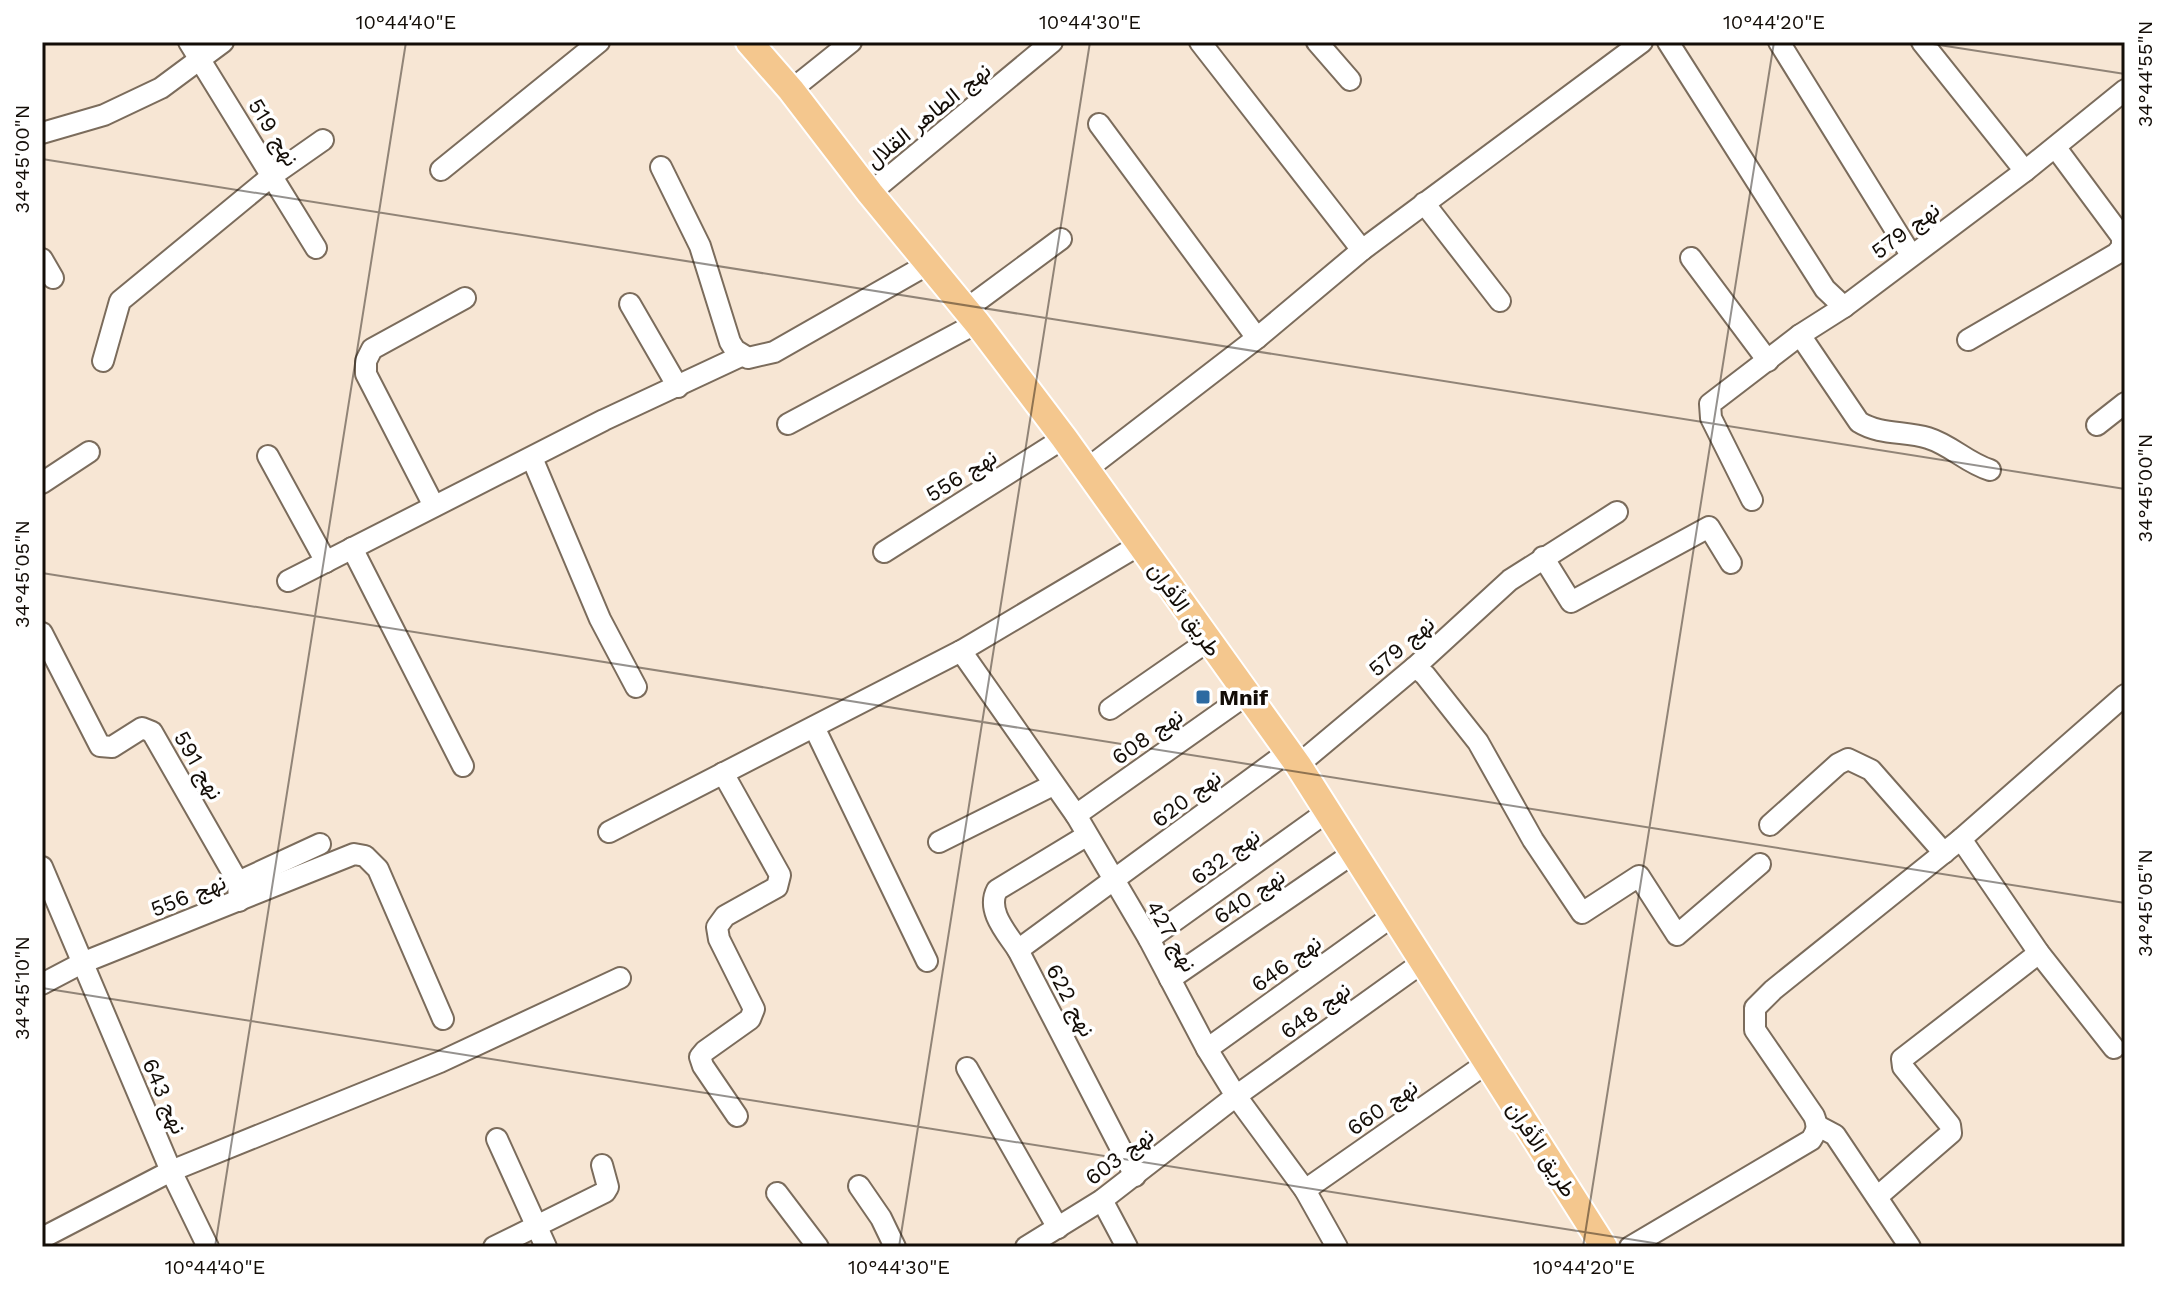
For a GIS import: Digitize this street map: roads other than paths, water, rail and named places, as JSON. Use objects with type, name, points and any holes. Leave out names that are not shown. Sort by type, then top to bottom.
[{"type":"main road","name":"طريق الأفران","points":[[749,42],[930,263],[1064,438],[1293,758],[1604,1247]]},
{"type":"street","points":[[42,133],[118,108],[161,88],[195,50],[223,42]]},
{"type":"street","points":[[441,170],[599,42]]},
{"type":"street","points":[[791,90],[851,42]]},
{"type":"street","points":[[1200,42],[1362,250]]},
{"type":"street","points":[[1317,42],[1350,80]]},
{"type":"street","points":[[1087,469],[1257,338],[1362,250],[1642,42]]},
{"type":"street","points":[[1668,42],[1825,289],[1844,307]]},
{"type":"street","points":[[1779,42],[1911,255]]},
{"type":"street","points":[[1922,42],[2025,171]]},
{"type":"street","name":"نهج الطاهر القلال","points":[[870,193],[1039,46]]},
{"type":"street","name":"نهج 519","points":[[195,50],[316,248]]},
{"type":"street","name":"نهج 579","points":[[1752,500],[1711,418],[1710,404],[2056,148],[2125,90]]},
{"type":"street","points":[[1099,124],[1257,338]]},
{"type":"street","points":[[103,361],[120,301],[273,175],[323,140]]},
{"type":"street","points":[[1968,340],[2116,254],[2122,247],[2122,237],[2056,148]]},
{"type":"street","points":[[661,167],[700,246],[730,342],[741,356]]},
{"type":"street","points":[[1424,203],[1500,301]]},
{"type":"street","points":[[788,424],[971,316],[1061,239]]},
{"type":"street","points":[[1691,258],[1768,361]]},
{"type":"street","points":[[42,259],[53,278]]},
{"type":"street","points":[[288,581],[604,420],[741,356],[757,358],[774,352],[930,263]]},
{"type":"street","points":[[434,506],[366,374],[366,361],[372,349],[465,298]]},
{"type":"street","points":[[630,304],[678,387]]},
{"type":"street","points":[[1800,335],[1859,422],[1873,428],[1929,438],[1990,470]]},
{"type":"street","points":[[2097,425],[2125,403]]},
{"type":"street","name":"نهج 556","points":[[884,552],[1064,438]]},
{"type":"street","points":[[42,483],[89,452]]},
{"type":"street","points":[[268,456],[326,562]]},
{"type":"street","points":[[532,458],[600,619],[636,687]]},
{"type":"street","name":"نهج 579","points":[[1293,758],[1415,667],[1510,580],[1617,512]]},
{"type":"street","points":[[1543,557],[1571,602],[1709,527],[1731,563]]},
{"type":"street","points":[[609,832],[961,651],[1141,544]]},
{"type":"street","points":[[352,548],[463,766]]},
{"type":"street","name":"نهج 591","points":[[42,633],[100,746],[112,747],[142,728],[152,732],[239,891]]},
{"type":"street","points":[[1110,709],[1208,641]]},
{"type":"street","name":"نهج 427","points":[[961,651],[1076,815],[1149,939],[1207,1049],[1236,1096],[1305,1190],[1337,1247]]},
{"type":"street","points":[[1415,667],[1425,675],[1478,742],[1533,840],[1582,913],[1639,876],[1677,935],[1760,864]]},
{"type":"street","name":"نهج 608","points":[[1076,815],[1246,695]]},
{"type":"street","points":[[1910,1247],[1835,1135],[1818,1126],[1755,1030],[1755,1008],[1773,990],[1961,839],[2125,695]]},
{"type":"street","points":[[814,727],[927,961]]},
{"type":"street","name":"نهج 620","points":[[1113,882],[1293,758]]},
{"type":"street","points":[[1770,825],[1838,764],[1848,759],[1871,770],[1944,853]]},
{"type":"street","points":[[723,773],[780,875],[777,887],[725,916],[717,927],[719,939],[754,1009],[750,1019],[700,1057],[737,1116]]},
{"type":"street","points":[[939,842],[1053,785]]},
{"type":"street","name":"نهج 632","points":[[1149,939],[1328,811]]},
{"type":"street","points":[[1018,950],[994,910],[992,900],[997,890],[1086,836]]},
{"type":"street","points":[[1961,839],[2039,953],[2114,1048]]},
{"type":"street","points":[[239,891],[320,844]]},
{"type":"street","name":"نهج 640","points":[[1170,979],[1355,852]]},
{"type":"street","name":"نهج 556","points":[[42,984],[239,891],[354,854],[365,856],[378,869],[443,1019]]},
{"type":"street","name":"نهج 643","points":[[42,867],[200,1244]]},
{"type":"street","name":"نهج 622","points":[[1113,882],[1018,950],[1135,1176]]},
{"type":"street","name":"نهج 646","points":[[1207,1049],[1394,915]]},
{"type":"street","points":[[1877,1197],[1951,1133],[1950,1125],[1903,1067],[1902,1059],[2039,953]]},
{"type":"street","name":"نهج 648","points":[[1236,1096],[1423,962]]},
{"type":"street","points":[[42,1238],[171,1171],[440,1062],[620,978]]},
{"type":"street","name":"نهج 660","points":[[1305,1190],[1487,1063]]},
{"type":"street","points":[[967,1068],[1058,1228]]},
{"type":"street","name":"نهج 603","points":[[1026,1247],[1102,1200],[1236,1096]]},
{"type":"street","points":[[1630,1247],[1811,1140],[1818,1126]]},
{"type":"street","points":[[497,1139],[546,1247]]},
{"type":"street","points":[[494,1247],[607,1190],[602,1165]]},
{"type":"street","points":[[859,1186],[881,1218],[895,1247]]},
{"type":"street","points":[[777,1193],[818,1247]]},
{"type":"street","points":[[1102,1200],[1127,1247]]},
{"type":"place","name":"Mnif","points":[[1203,697]]}]
